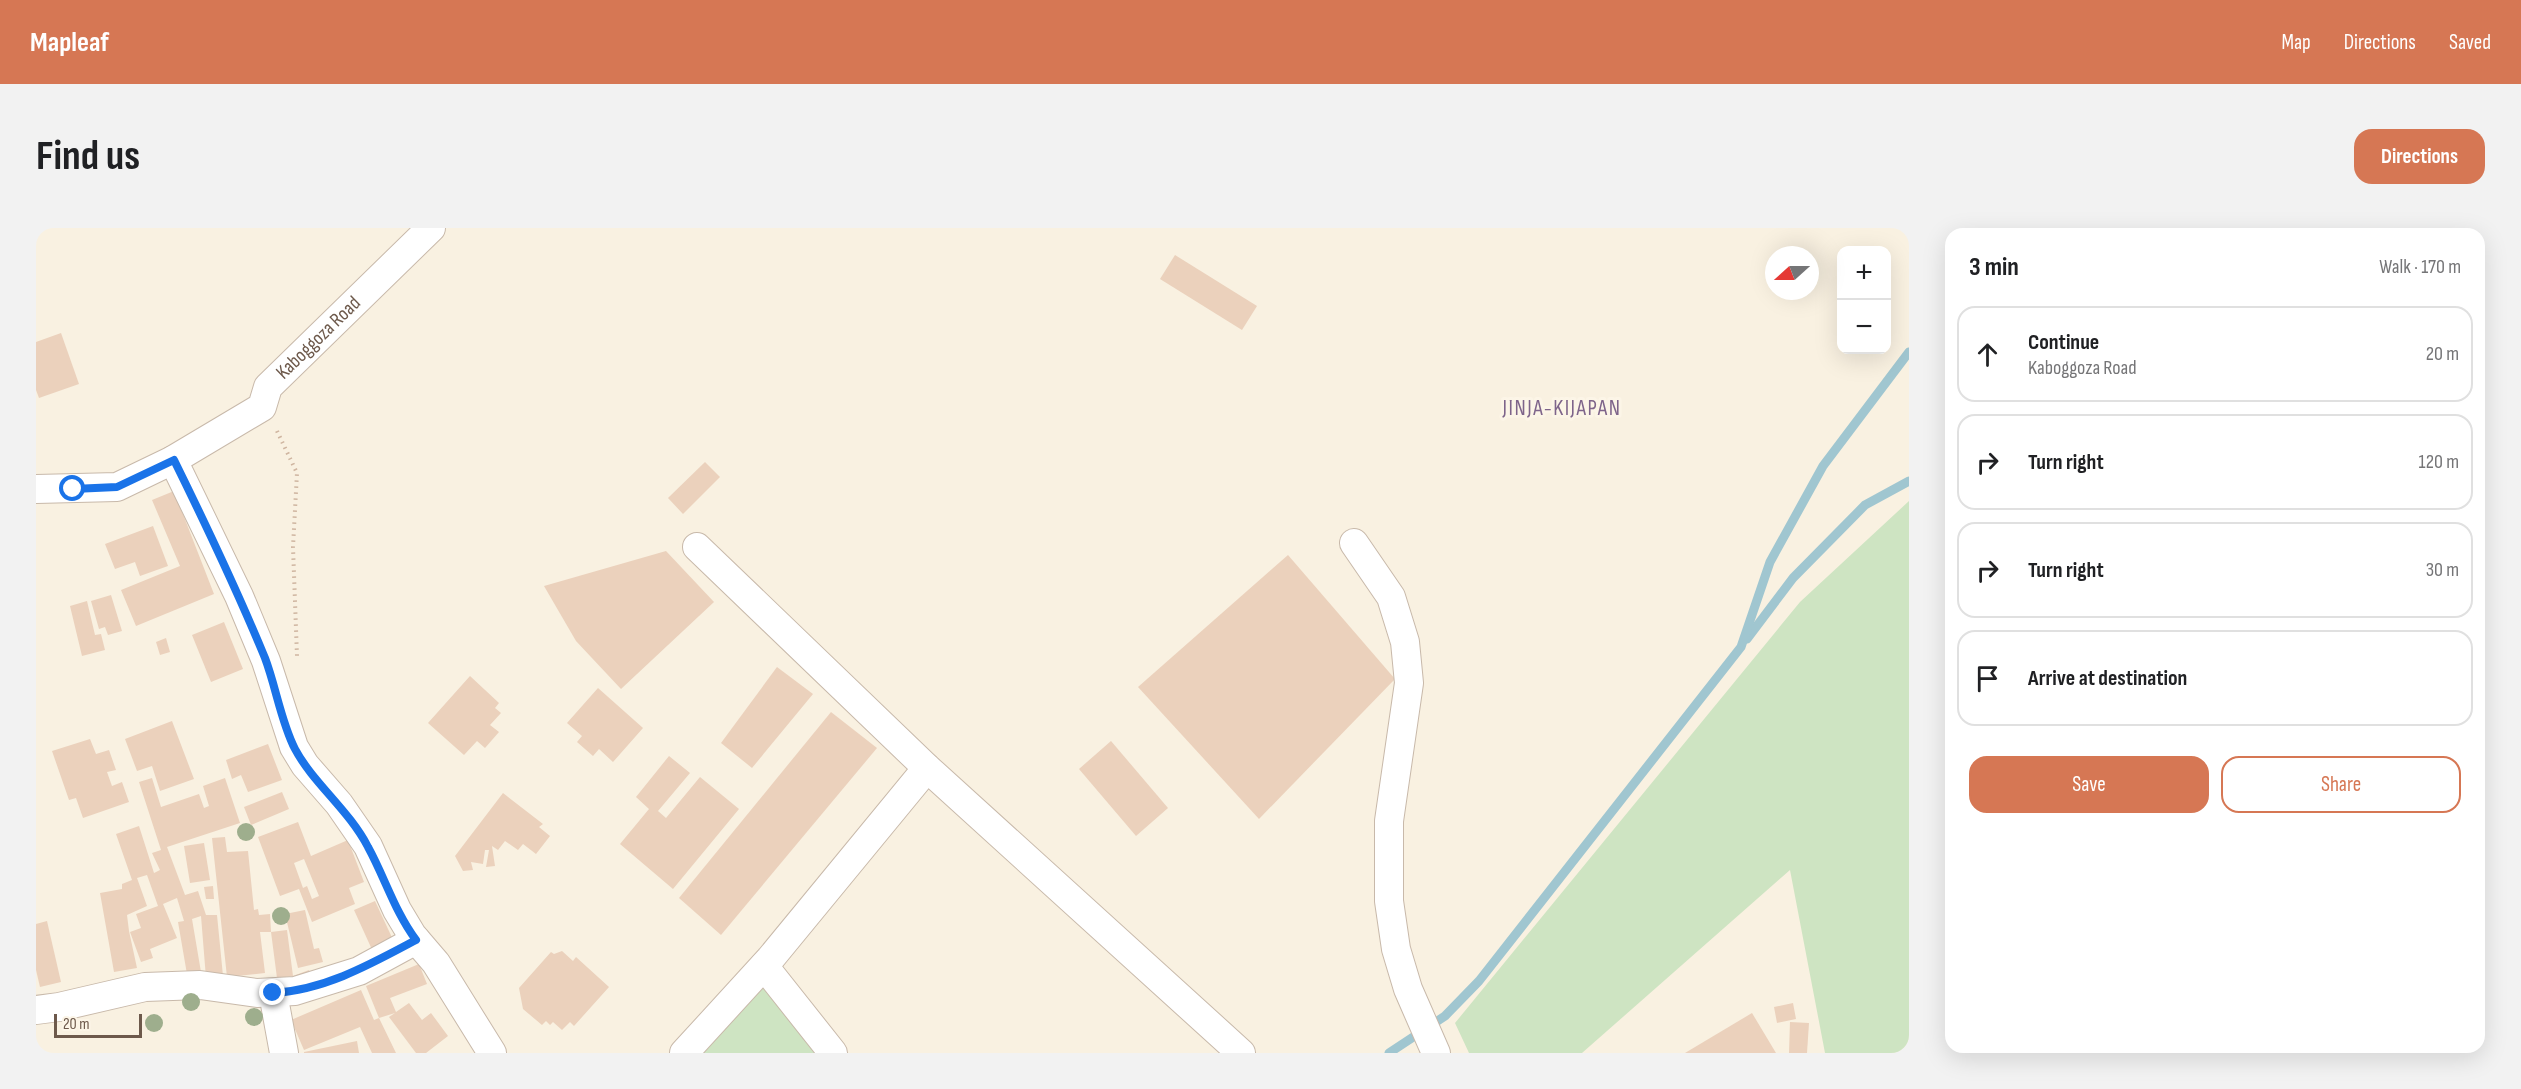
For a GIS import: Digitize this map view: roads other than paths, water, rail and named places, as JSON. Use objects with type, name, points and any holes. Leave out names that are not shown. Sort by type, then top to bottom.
[{"type":"street","name":"Kaboggoza Road","points":[[174,460],[262,407],[268,387],[431,228]]},
{"type":"street","points":[[36,489],[117,487],[174,460],[239,596],[266,661],[294,747],[305,765],[339,804],[368,846],[397,909],[416,940],[436,963],[492,1053]]},
{"type":"street","points":[[1354,543],[1391,597],[1405,642],[1409,683],[1389,821],[1389,901],[1396,949],[1408,989],[1436,1053]]},
{"type":"street","points":[[697,548],[927,768],[1241,1053]]},
{"type":"street","points":[[684,1053],[764,966],[927,768]]},
{"type":"street","points":[[36,1010],[59,1007],[145,987],[200,985],[257,993],[295,992],[359,971],[416,940]]},
{"type":"street","points":[[764,966],[833,1053]]},
{"type":"street","points":[[273,993],[285,1053]]},
{"type":"waterway","points":[[1389,1053],[1445,1016],[1479,981],[1741,647],[1770,562],[1823,466],[1909,352]]},
{"type":"waterway","points":[[1747,639],[1793,578],[1865,505],[1909,481]]},
{"type":"district","name":"JINJA-KIJAPAN","points":[[1562,408]]}]
